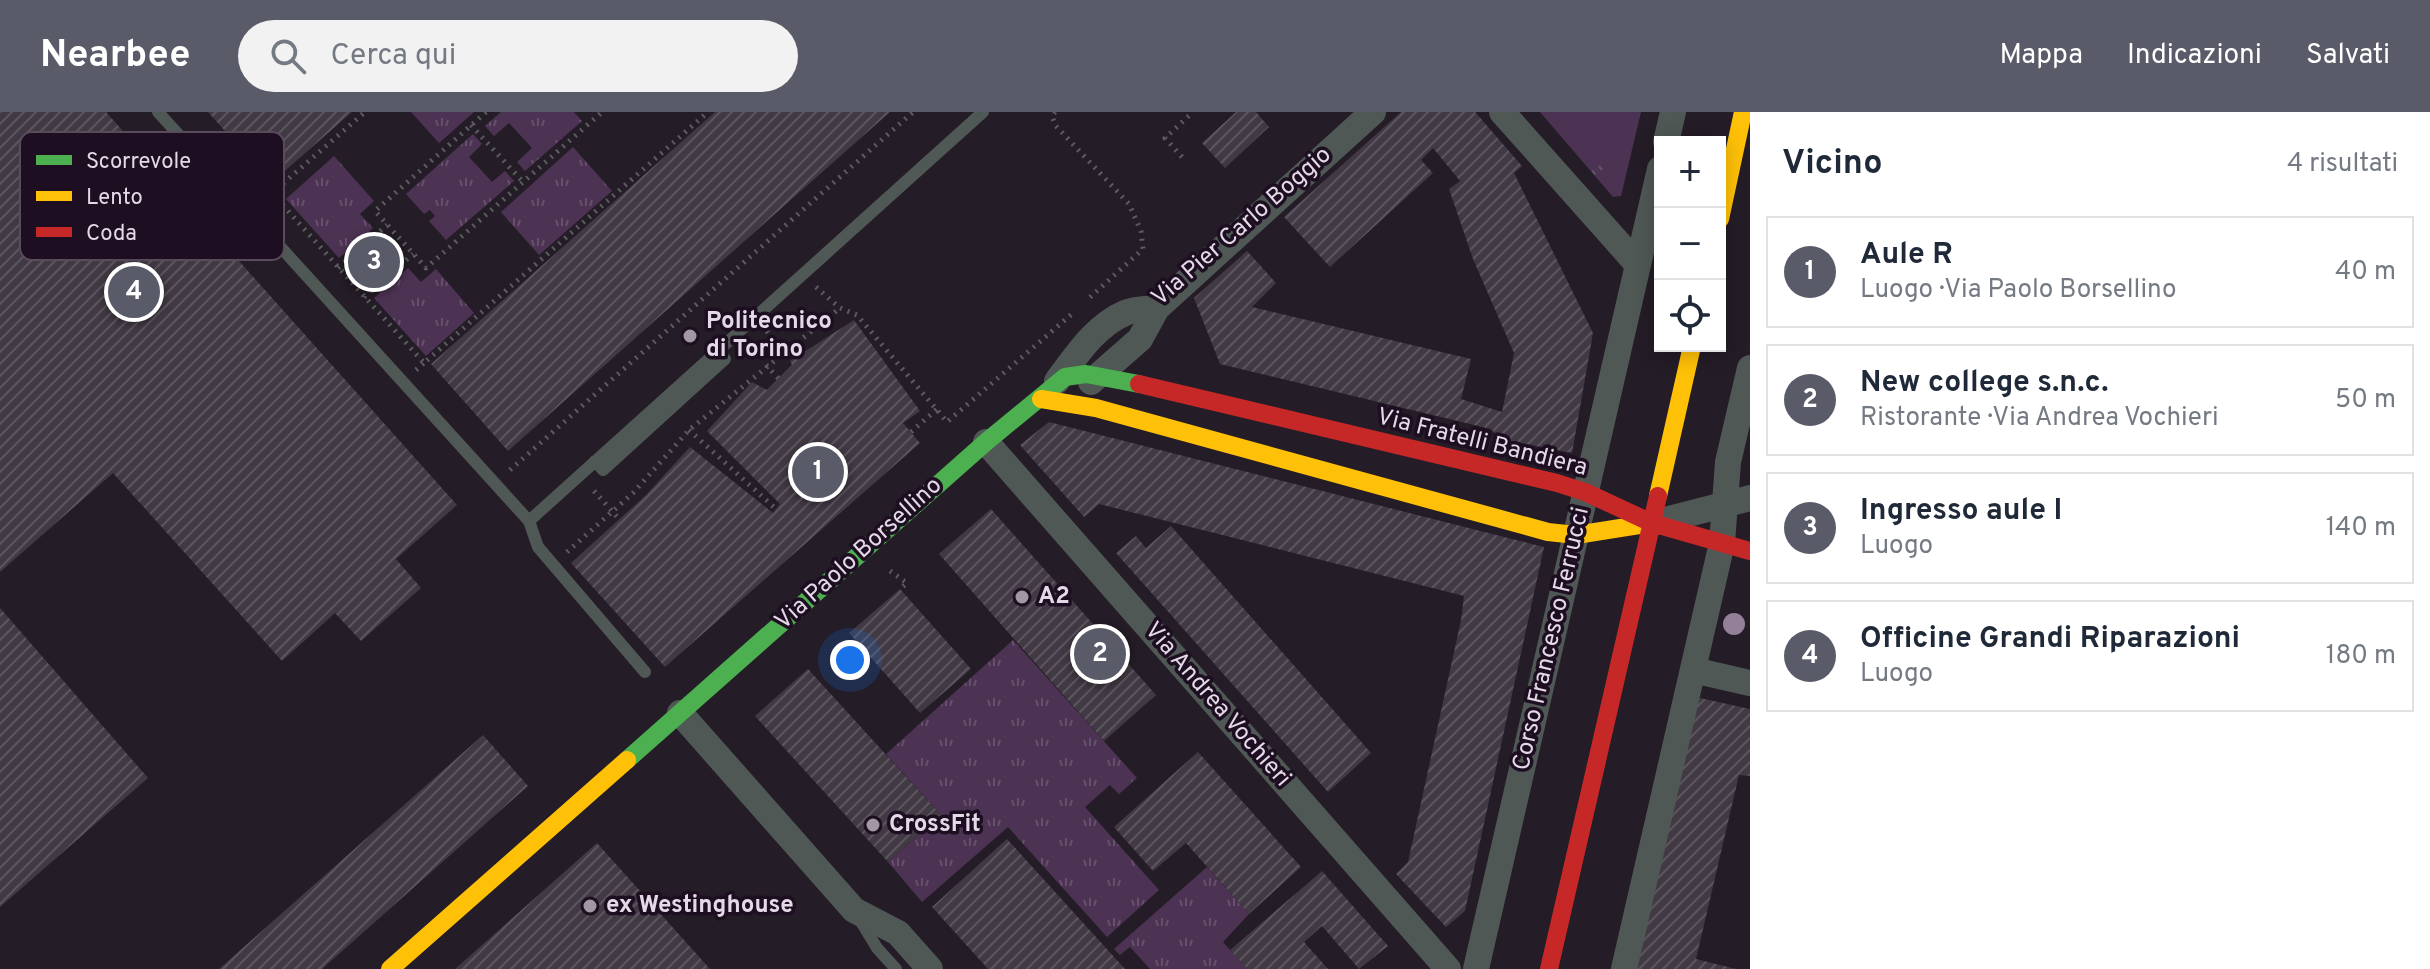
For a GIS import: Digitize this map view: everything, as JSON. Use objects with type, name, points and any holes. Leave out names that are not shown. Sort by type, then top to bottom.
[{"type":"street","name":"Via Pier Carlo Boggio","points":[[1055,394],[1088,341],[1108,323],[1127,311],[1157,308],[1373,112]]},
{"type":"street","points":[[1502,112],[1638,265]]},
{"type":"street","points":[[1667,136],[1673,112]]},
{"type":"street","points":[[1722,208],[1743,112]]},
{"type":"street","name":"Corso Francesco Ferrucci","points":[[1476,969],[1654,195]]},
{"type":"street","points":[[1055,394],[1099,375],[1140,339],[1157,308]]},
{"type":"street","points":[[1549,969],[1691,352]]},
{"type":"street","points":[[1624,969],[1722,543],[1738,502],[1728,462],[1750,368]]},
{"type":"street","name":"Via Fratelli Bandiera","points":[[1099,375],[1557,483],[1585,492],[1652,523],[1750,551]]},
{"type":"street","points":[[1055,394],[1535,529],[1576,535],[1652,523],[1738,502]]},
{"type":"street","name":"Via Paolo Borsellino","points":[[390,969],[986,442],[1055,394]]},
{"type":"street","name":"Via Andrea Vochieri","points":[[986,442],[1448,969]]},
{"type":"street","points":[[1693,670],[1750,683]]},
{"type":"street","points":[[680,713],[854,910],[898,933],[930,969]]},
{"type":"lane","points":[[158,112],[176,132]]},
{"type":"lane","points":[[529,521],[983,112]]},
{"type":"lane","points":[[284,251],[529,521],[538,547],[645,672]]},
{"type":"lane","points":[[595,461],[603,470],[725,359]]},
{"type":"lane","points":[[854,910],[877,948],[896,969]]},
{"type":"path","points":[[284,183],[365,112]]},
{"type":"path","points":[[486,112],[375,211],[426,268],[599,113]]},
{"type":"path","points":[[415,371],[708,112]]},
{"type":"path","points":[[506,472],[913,112]]},
{"type":"path","points":[[826,298],[857,315],[947,422],[1143,249],[1141,231],[1129,204],[1055,125],[1052,116],[1055,112]]},
{"type":"path","points":[[1182,157],[1165,138],[1193,112]]},
{"type":"path","points":[[471,125],[523,182]]},
{"type":"path","points":[[284,207],[424,363]]},
{"type":"path","points":[[338,268],[387,225]]},
{"type":"path","points":[[364,297],[413,254]]},
{"type":"path","points":[[352,283],[360,275]]},
{"type":"path","points":[[558,560],[633,493],[689,430],[840,308]]},
{"type":"path","points":[[776,342],[784,352]]},
{"type":"path","points":[[766,365],[779,379]]},
{"type":"path","points":[[911,432],[937,409]]},
{"type":"path","points":[[689,430],[776,509]]},
{"type":"path","points":[[606,505],[619,519]]},
{"type":"green space","points":[[411,112],[474,112],[439,143]]},
{"type":"green space","points":[[501,112],[574,112],[582,121],[525,171],[517,162],[532,148],[509,123],[494,136],[485,126]]},
{"type":"green space","points":[[1540,112],[1641,112],[1621,196],[1613,197]]},
{"type":"green space","points":[[473,134],[482,144],[469,157],[492,182],[505,171],[514,181],[446,240],[429,221],[435,216],[430,210],[424,214],[406,194]]},
{"type":"green space","points":[[573,147],[612,191],[539,255],[501,212]]},
{"type":"green space","points":[[334,156],[374,201],[360,214],[373,228],[339,258],[286,199]]},
{"type":"green space","points":[[408,268],[421,282],[436,269],[474,313],[426,356],[374,298]]},
{"type":"green space","points":[[1013,640],[1137,778],[1119,794],[1110,785],[1085,807],[1159,890],[1107,937],[1008,827],[922,902],[888,862],[941,815],[886,754]]},
{"type":"green space","points":[[1207,867],[1249,914],[1223,942],[1247,969],[1150,969],[1130,947],[1120,955],[1114,949]]},
{"type":"building","points":[[0,112],[106,112],[124,132],[20,132],[20,260],[238,260],[457,505],[396,559],[421,588],[361,641],[335,613],[282,661],[113,473],[0,572]]},
{"type":"building","points":[[208,112],[352,112],[284,172],[284,132],[226,132]]},
{"type":"building","points":[[715,112],[890,112],[508,451],[431,364]]},
{"type":"building","points":[[1236,112],[1256,112],[1269,127],[1225,168],[1202,143]]},
{"type":"building","points":[[1401,112],[1475,112],[1522,166],[1514,173],[1593,333],[1572,453],[1500,439],[1491,429],[1220,364],[1194,298],[1247,251],[1276,283],[1252,307],[1471,359],[1461,399],[1502,412],[1514,353],[1473,259],[1449,189],[1460,181],[1433,148],[1421,160],[1433,173],[1330,267],[1284,217]]},
{"type":"building","points":[[382,235],[402,257],[366,290],[359,283],[364,280],[355,270],[352,274],[345,267]]},
{"type":"building","points":[[854,320],[920,411],[903,423],[920,443],[665,667],[571,563],[645,496],[690,447],[773,513],[780,504],[707,431],[752,382],[767,390],[792,365],[790,361]]},
{"type":"building","points":[[1049,422],[1544,547],[1465,911],[1446,927],[1396,874],[1408,862],[1464,596],[1099,504],[1084,517],[1020,445]]},
{"type":"building","name":"A2","points":[[991,509],[1156,695],[1104,741],[939,554]]},
{"type":"building","points":[[1171,526],[1371,753],[1328,792],[1116,553],[1136,536],[1146,548]]},
{"type":"building","points":[[900,589],[971,669],[920,713],[849,633]]},
{"type":"building","points":[[0,608],[148,778],[0,907]]},
{"type":"building","points":[[808,669],[941,815],[888,862],[755,716]]},
{"type":"building","points":[[1691,696],[1750,709],[1750,776],[1739,775],[1696,959],[1736,969],[1629,969]]},
{"type":"building","points":[[483,735],[528,786],[322,969],[219,969]]},
{"type":"building","points":[[1198,752],[1301,867],[1249,914],[1186,843],[1153,871],[1114,827]]},
{"type":"building","points":[[1007,839],[1125,969],[988,969],[932,907]]},
{"type":"building","name":"ex Westinghouse","points":[[597,843],[710,969],[455,969]]},
{"type":"building","points":[[1322,871],[1388,946],[1359,969],[1322,926],[1304,942],[1328,969],[1247,969],[1230,950]]},
{"type":"traffic: fast","points":[[627,760],[986,442],[1065,377],[1086,374],[1139,384]]},
{"type":"traffic: slow","points":[[1722,208],[1743,112]]},
{"type":"traffic: slow","points":[[1658,496],[1691,352]]},
{"type":"traffic: slow","points":[[1041,399],[1096,408],[1548,532],[1576,535],[1652,523]]},
{"type":"traffic: slow","points":[[390,969],[627,760]]},
{"type":"traffic: jam","points":[[1139,384],[1557,483],[1585,492],[1652,523],[1750,551]]},
{"type":"traffic: jam","points":[[1549,969],[1658,496]]},
{"type":"place","name":"Ingresso aule I","points":[[374,262]]},
{"type":"place","name":"Officine Grandi Riparazioni","points":[[134,292]]},
{"type":"place","name":"Politecnico di Torino","points":[[690,336]]},
{"type":"place","name":"Aule R","points":[[818,472]]},
{"type":"place","name":"A2","points":[[1022,597]]},
{"type":"place","name":"New college s.n.c.","points":[[1100,654]]},
{"type":"place","name":"CrossFit","points":[[873,825]]},
{"type":"place","name":"ex Westinghouse","points":[[590,906]]}]
